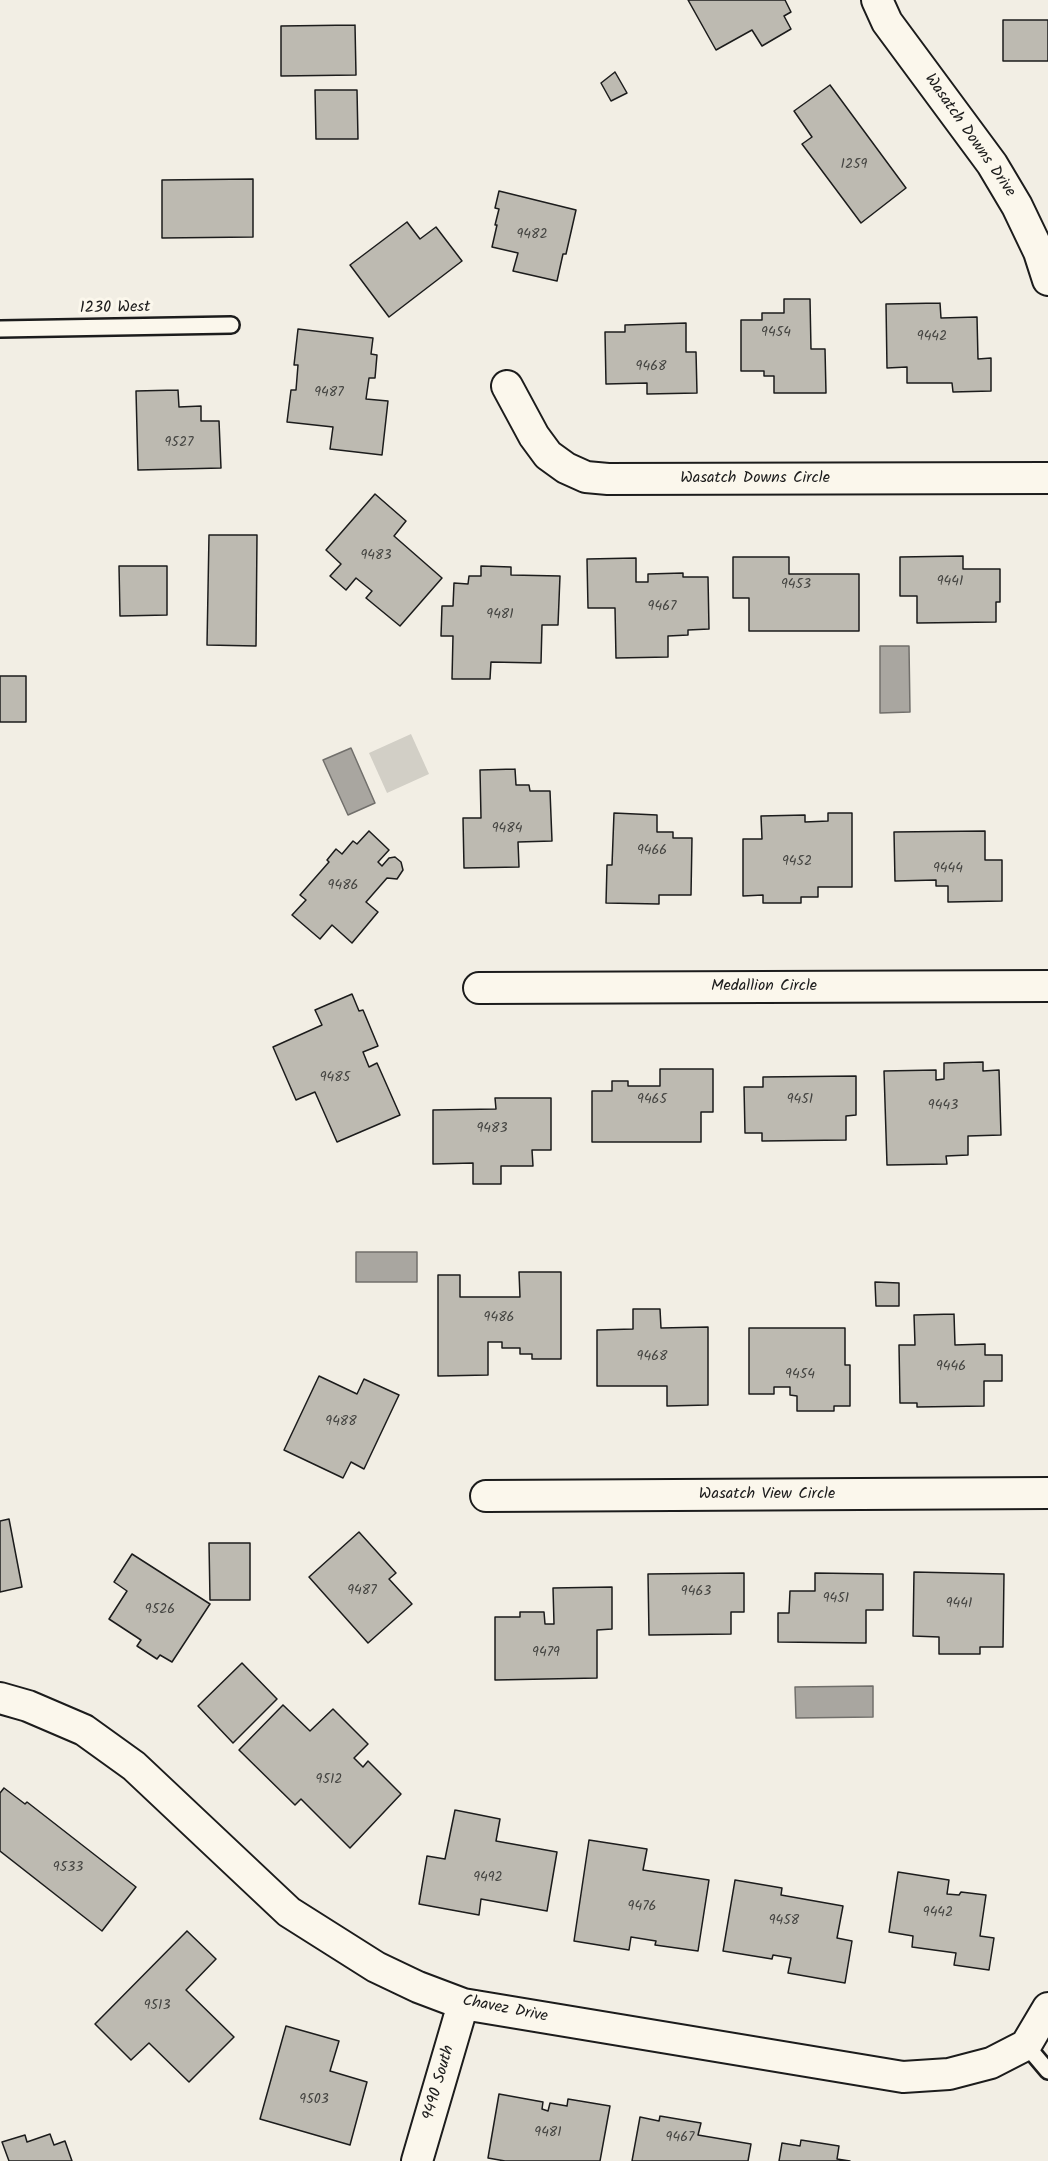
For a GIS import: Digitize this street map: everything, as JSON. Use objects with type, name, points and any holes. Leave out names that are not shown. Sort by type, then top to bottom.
[{"type":"street","name":"Wasatch Downs Drive","points":[[877,0],[887,22],[992,164],[1017,206],[1039,252],[1048,280]]},
{"type":"street","name":"Wasatch Downs Circle","points":[[507,386],[534,436],[548,455],[566,468],[586,477],[608,479],[1048,478]]},
{"type":"street","name":"Medallion Circle","points":[[479,988],[1048,986]]},
{"type":"street","name":"Wasatch View Circle","points":[[486,1497],[1048,1493]]},
{"type":"street","name":"Chavez Drive","points":[[0,1698],[28,1706],[84,1730],[134,1766],[289,1912],[376,1967],[418,1987],[463,2004],[903,2077],[949,2074],[991,2063],[1026,2045]]},
{"type":"street","name":"9490 South","points":[[417,2161],[463,2004]]},
{"type":"street","points":[[1026,2045],[1048,2008]]},
{"type":"lane","name":"1230 West","points":[[0,329],[231,325]]},
{"type":"lane","points":[[1026,2045],[1048,2071]]},
{"type":"shaded area","points":[[880,646],[909,646],[910,712],[880,713]]},
{"type":"shaded area","points":[[411,734],[429,774],[387,793],[369,753]]},
{"type":"shaded area","points":[[351,748],[375,803],[348,815],[323,760]]},
{"type":"shaded area","points":[[356,1252],[417,1252],[417,1282],[356,1282]]},
{"type":"shaded area","points":[[873,1686],[873,1717],[796,1718],[795,1687]]},
{"type":"building","points":[[688,0],[785,0],[791,12],[784,16],[791,29],[762,46],[752,30],[716,50]]},
{"type":"building","points":[[1003,20],[1048,20],[1048,61],[1003,61]]},
{"type":"building","points":[[355,25],[356,75],[281,76],[281,26]]},
{"type":"building","points":[[615,72],[627,93],[611,101],[601,83]]},
{"type":"building","points":[[830,85],[906,188],[861,223],[802,144],[812,137],[794,111]]},
{"type":"building","points":[[315,90],[357,90],[358,139],[316,139]]},
{"type":"building","points":[[253,179],[253,237],[162,238],[162,180]]},
{"type":"building","points":[[499,191],[576,210],[557,281],[513,271],[518,253],[492,247],[499,209],[495,208]]},
{"type":"building","points":[[407,222],[420,239],[436,227],[462,261],[389,317],[350,265]]},
{"type":"building","points":[[784,299],[810,299],[811,349],[825,349],[826,393],[774,393],[774,376],[764,376],[764,371],[741,371],[741,320],[762,320],[762,313],[784,313]]},
{"type":"building","points":[[940,303],[941,318],[977,317],[978,359],[991,358],[991,391],[953,392],[952,383],[907,383],[907,367],[887,368],[886,304]]},
{"type":"building","points":[[686,323],[686,352],[696,352],[697,393],[647,394],[647,383],[606,384],[605,332],[625,332],[625,325]]},
{"type":"building","points":[[298,329],[373,338],[371,354],[377,355],[375,378],[369,378],[366,399],[388,401],[382,455],[330,449],[333,427],[287,422],[291,390],[296,390],[298,365],[294,365]]},
{"type":"building","points":[[178,390],[179,407],[201,406],[201,421],[219,421],[221,468],[138,470],[136,391]]},
{"type":"building","points":[[375,494],[406,521],[394,536],[442,578],[400,626],[366,598],[372,591],[356,578],[346,590],[330,576],[341,564],[326,550]]},
{"type":"building","points":[[209,535],[257,535],[256,646],[207,645]]},
{"type":"building","points":[[963,556],[963,569],[1000,569],[1000,602],[996,602],[996,622],[917,623],[917,596],[900,596],[900,557]]},
{"type":"building","points":[[733,557],[789,557],[789,574],[859,574],[859,631],[749,631],[749,598],[733,598]]},
{"type":"building","points":[[636,558],[636,582],[648,582],[648,574],[683,573],[683,577],[708,577],[709,629],[688,630],[688,635],[668,636],[668,657],[616,658],[615,608],[588,608],[587,559]]},
{"type":"building","points":[[119,566],[167,566],[167,615],[120,616]]},
{"type":"building","points":[[481,566],[511,567],[511,575],[560,576],[558,625],[542,625],[541,663],[491,662],[490,679],[452,679],[453,636],[441,636],[442,606],[453,606],[454,583],[468,584],[469,576],[481,576]]},
{"type":"building","points":[[0,676],[26,676],[26,722],[0,722]]},
{"type":"building","points":[[515,769],[516,785],[529,785],[530,791],[550,791],[552,841],[518,842],[519,867],[464,868],[463,818],[481,818],[480,770]]},
{"type":"building","points":[[614,813],[657,815],[657,832],[673,832],[673,838],[692,838],[691,895],[659,895],[659,904],[606,903],[607,865],[612,865]]},
{"type":"building","points":[[828,813],[852,813],[852,887],[818,887],[818,897],[801,897],[801,903],[763,903],[763,895],[743,896],[743,839],[762,839],[761,816],[805,815],[805,822],[828,821]]},
{"type":"building","points":[[369,831],[389,850],[378,862],[382,866],[389,858],[395,857],[401,862],[403,870],[397,879],[387,878],[366,902],[378,912],[352,943],[332,925],[320,939],[292,915],[306,900],[300,895],[329,862],[327,860],[336,849],[342,854],[353,841],[357,844]]},
{"type":"building","points":[[985,831],[985,860],[1002,860],[1002,901],[948,902],[948,886],[936,886],[936,880],[895,881],[894,832]]},
{"type":"building","points":[[352,994],[359,1011],[363,1010],[378,1046],[363,1052],[369,1067],[377,1063],[400,1115],[337,1142],[315,1092],[296,1100],[273,1047],[322,1025],[315,1010]]},
{"type":"building","points":[[983,1062],[983,1071],[999,1070],[1001,1135],[968,1136],[968,1155],[946,1156],[947,1164],[887,1165],[884,1071],[936,1070],[936,1080],[944,1079],[944,1063]]},
{"type":"building","points":[[660,1069],[713,1069],[713,1112],[701,1112],[701,1142],[592,1142],[592,1091],[612,1091],[612,1081],[628,1081],[628,1086],[660,1086]]},
{"type":"building","points":[[856,1076],[856,1115],[846,1116],[846,1140],[762,1141],[762,1133],[745,1133],[744,1087],[763,1087],[763,1077]]},
{"type":"building","points":[[495,1098],[551,1098],[551,1150],[532,1150],[533,1166],[501,1166],[501,1184],[473,1184],[473,1163],[433,1164],[433,1110],[496,1109]]},
{"type":"building","points":[[519,1272],[561,1272],[561,1359],[532,1359],[532,1354],[520,1354],[520,1348],[502,1348],[502,1342],[488,1342],[488,1375],[438,1376],[438,1275],[460,1275],[460,1297],[520,1297]]},
{"type":"building","points":[[875,1282],[899,1283],[899,1306],[876,1306]]},
{"type":"building","points":[[633,1309],[660,1309],[661,1328],[708,1327],[708,1405],[667,1406],[667,1386],[597,1386],[597,1330],[633,1329]]},
{"type":"building","points":[[954,1314],[955,1345],[985,1344],[985,1355],[1002,1355],[1002,1381],[984,1381],[984,1406],[917,1407],[917,1403],[900,1403],[899,1345],[915,1345],[914,1315]]},
{"type":"building","points":[[749,1328],[845,1328],[845,1365],[850,1365],[850,1406],[834,1406],[834,1411],[797,1411],[797,1396],[790,1395],[790,1387],[774,1387],[774,1394],[749,1394]]},
{"type":"building","points":[[319,1376],[357,1394],[364,1379],[399,1395],[364,1469],[351,1462],[343,1478],[284,1450]]},
{"type":"building","points":[[9,1519],[22,1587],[0,1592],[0,1521]]},
{"type":"building","points":[[359,1532],[396,1573],[389,1579],[412,1604],[368,1643],[309,1577]]},
{"type":"building","points":[[209,1543],[250,1543],[250,1600],[210,1600]]},
{"type":"building","points":[[132,1554],[210,1604],[172,1662],[160,1655],[157,1659],[137,1646],[141,1640],[109,1619],[127,1591],[114,1582]]},
{"type":"building","points":[[914,1572],[1004,1574],[1003,1647],[980,1647],[980,1654],[939,1654],[939,1637],[913,1636]]},
{"type":"building","points":[[744,1573],[744,1612],[731,1612],[731,1634],[649,1635],[648,1574]]},
{"type":"building","points":[[815,1573],[883,1574],[883,1610],[866,1610],[866,1643],[778,1642],[778,1613],[789,1613],[790,1591],[815,1591]]},
{"type":"building","points":[[612,1587],[612,1629],[597,1630],[597,1678],[495,1680],[495,1617],[520,1617],[520,1612],[544,1612],[545,1624],[554,1624],[553,1588]]},
{"type":"building","points":[[242,1663],[277,1699],[233,1743],[198,1706]]},
{"type":"building","points":[[283,1705],[310,1731],[333,1709],[368,1744],[354,1758],[363,1767],[368,1761],[401,1794],[350,1848],[301,1799],[295,1805],[239,1750]]},
{"type":"building","points":[[4,1788],[25,1804],[27,1802],[136,1887],[102,1931],[0,1851],[0,1793]]},
{"type":"building","points":[[455,1810],[500,1819],[496,1841],[557,1852],[547,1911],[481,1899],[479,1915],[419,1904],[427,1856],[445,1859]]},
{"type":"building","points":[[589,1840],[647,1849],[643,1870],[709,1880],[698,1951],[655,1945],[656,1941],[631,1937],[629,1950],[574,1941]]},
{"type":"building","points":[[898,1872],[949,1880],[947,1894],[959,1895],[961,1892],[986,1895],[980,1936],[994,1938],[989,1970],[954,1965],[956,1953],[912,1947],[913,1936],[889,1932]]},
{"type":"building","points":[[735,1880],[782,1888],[781,1895],[843,1906],[837,1938],[852,1941],[845,1983],[788,1973],[791,1958],[773,1955],[772,1959],[723,1951]]},
{"type":"building","points":[[187,1931],[216,1959],[186,1990],[234,2037],[189,2082],[149,2043],[131,2060],[95,2024]]},
{"type":"building","points":[[286,2026],[339,2041],[330,2071],[367,2082],[350,2145],[260,2119]]},
{"type":"building","points":[[499,2094],[543,2102],[542,2109],[548,2111],[550,2103],[567,2106],[568,2099],[610,2106],[600,2161],[505,2161],[488,2158]]},
{"type":"building","points":[[660,2116],[701,2123],[698,2135],[751,2144],[748,2161],[632,2161],[640,2117],[659,2121]]},
{"type":"building","points":[[50,2134],[54,2145],[65,2141],[72,2161],[9,2161],[2,2142],[25,2135],[27,2142]]},
{"type":"building","points":[[801,2140],[839,2146],[837,2159],[850,2161],[779,2161],[782,2143],[800,2146]]}]
